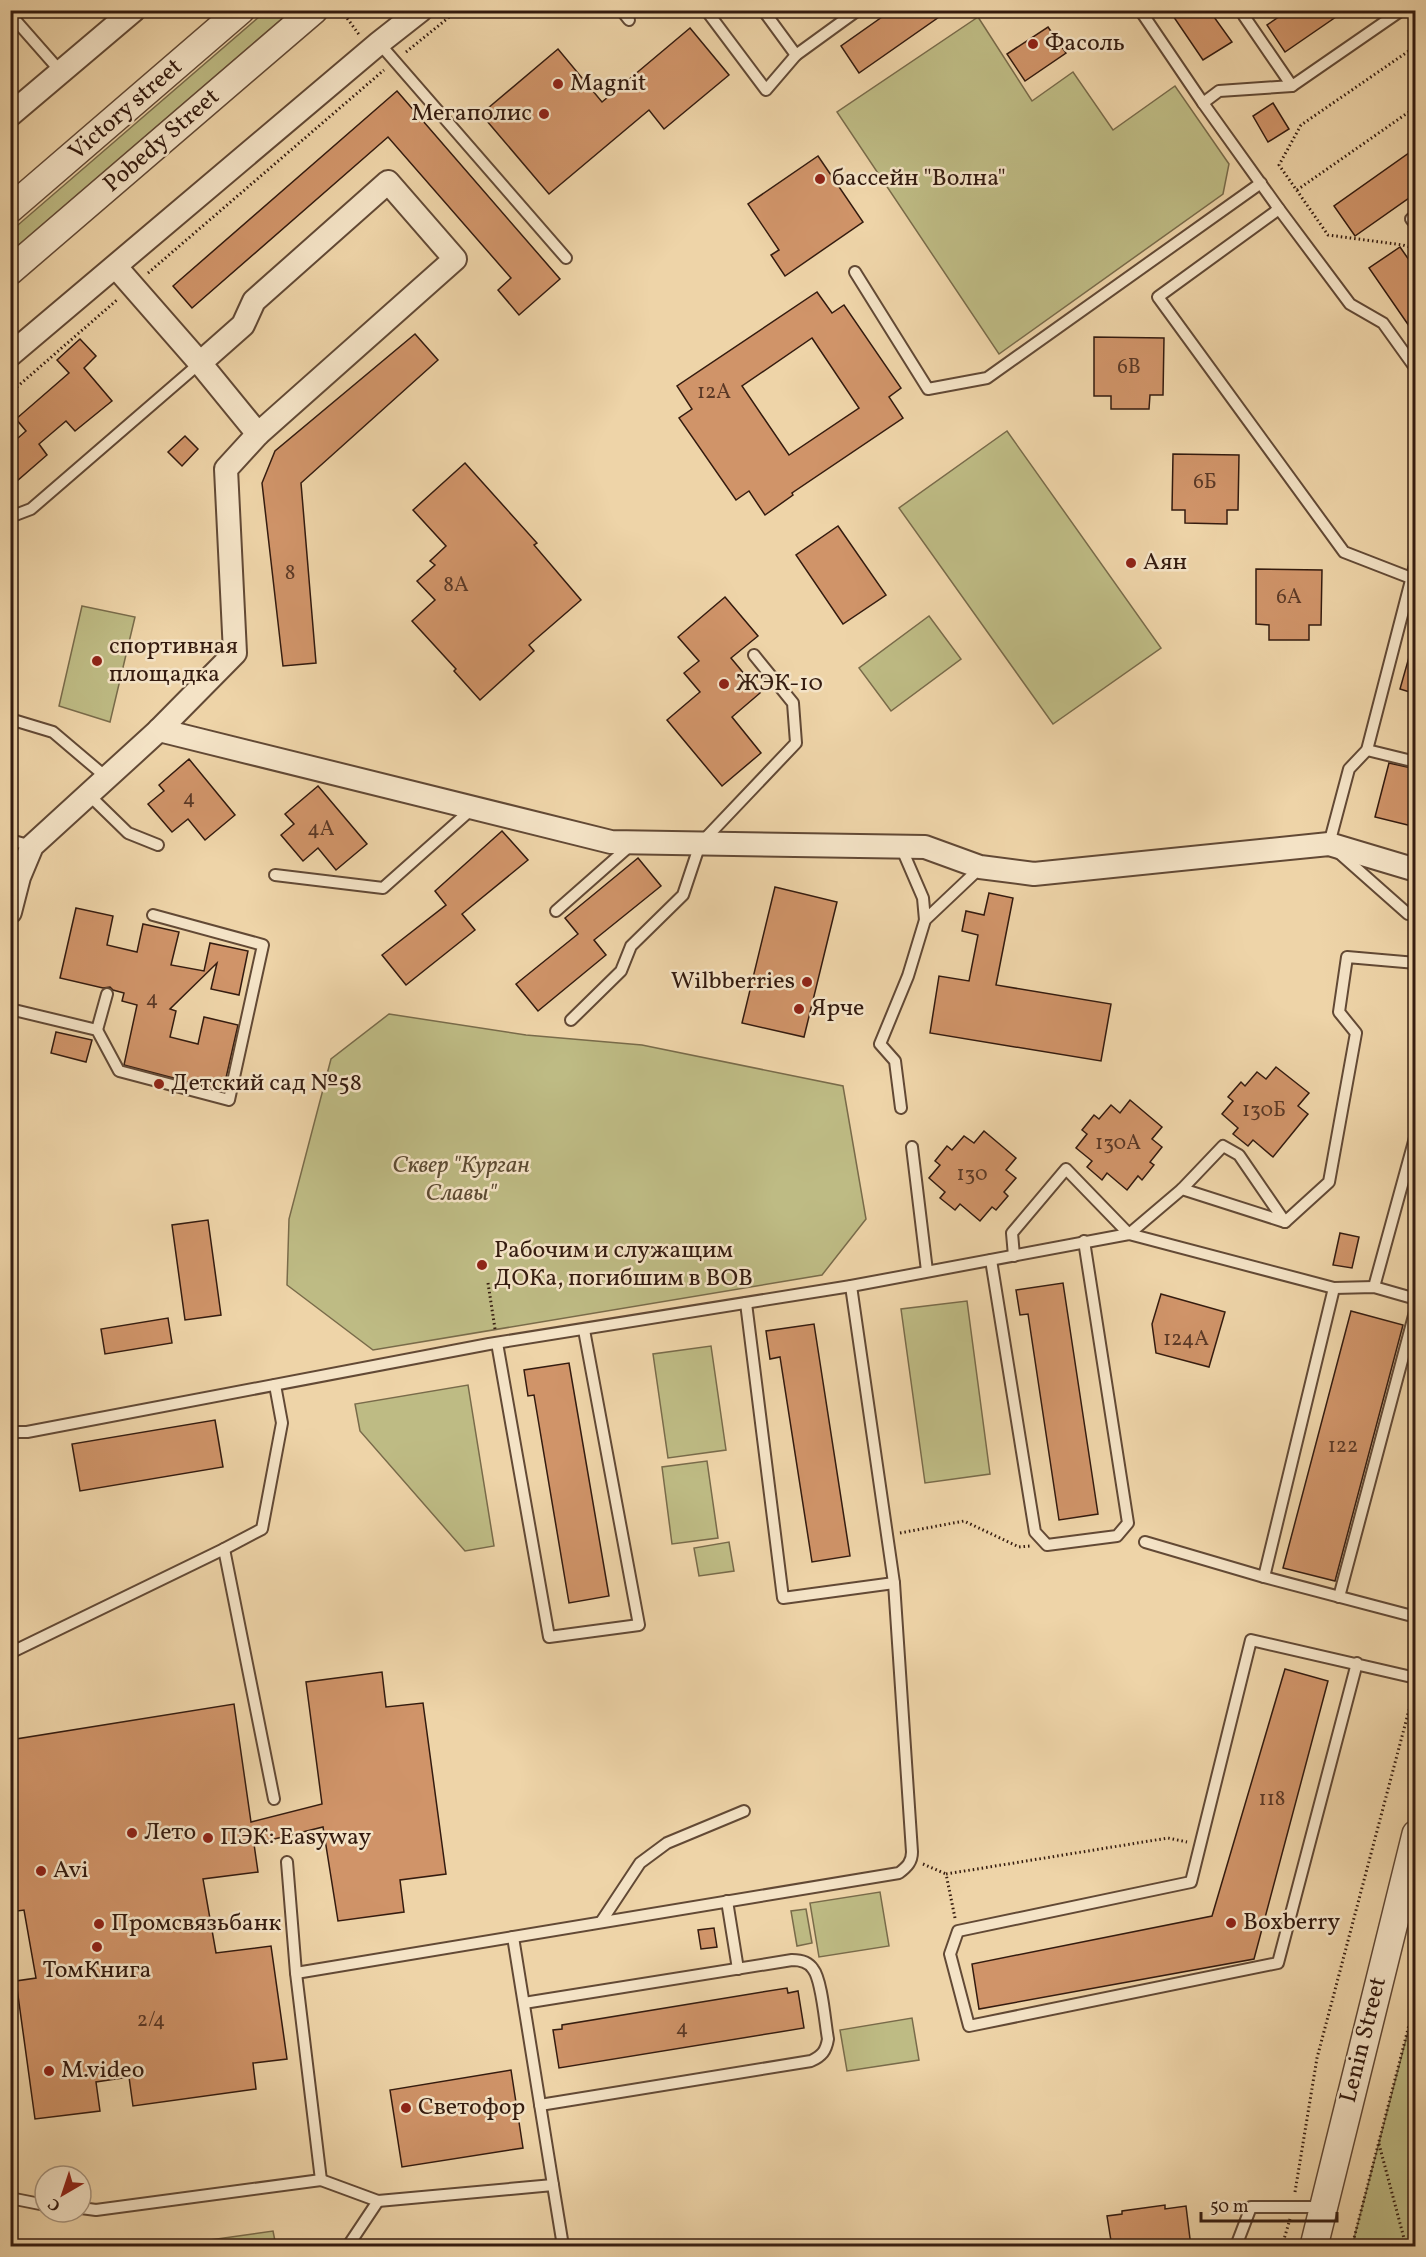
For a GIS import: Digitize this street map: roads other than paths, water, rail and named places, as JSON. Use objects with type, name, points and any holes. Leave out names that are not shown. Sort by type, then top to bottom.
[{"type":"street","points":[[10,115],[134,10]]},
{"type":"street","name":"Victory street","points":[[10,209],[241,10]]},
{"type":"street","name":"Pobedy Street","points":[[10,271],[314,10]]},
{"type":"street","points":[[10,355],[116,267],[370,40],[420,10]]},
{"type":"street","points":[[10,912],[19,877],[21,843],[88,794],[159,730],[235,653],[226,469],[258,434],[455,259],[388,182],[254,301],[243,325],[200,363]]},
{"type":"street","points":[[116,267],[200,363],[258,434]]},
{"type":"street","points":[[159,730],[611,842],[925,847],[980,867],[1034,874],[1329,844],[1416,870]]},
{"type":"street","name":"Lenin Street","points":[[1314,2247],[1416,1834]]},
{"type":"lane","points":[[621,10],[629,20]]},
{"type":"lane","points":[[706,10],[766,90],[796,55],[858,10]]},
{"type":"lane","points":[[763,10],[796,55]]},
{"type":"lane","points":[[1140,10],[1203,103],[1350,304],[1383,323],[1416,369]]},
{"type":"lane","points":[[1252,10],[1244,16],[1292,86]]},
{"type":"lane","points":[[1203,103],[1219,92],[1292,86],[1402,10]]},
{"type":"lane","points":[[10,15],[61,72]]},
{"type":"lane","points":[[370,40],[395,61],[566,258]]},
{"type":"lane","points":[[855,272],[928,389],[987,378],[1261,183]]},
{"type":"lane","points":[[1279,209],[1158,297],[1344,552],[1411,578]]},
{"type":"lane","points":[[1416,215],[1411,219],[1416,225]]},
{"type":"lane","points":[[10,518],[31,509],[200,363]]},
{"type":"lane","points":[[1408,914],[1329,844],[1349,769],[1367,750],[1416,561]]},
{"type":"lane","points":[[571,1020],[621,971],[631,946],[683,895],[700,844],[796,743],[793,703],[754,655]]},
{"type":"lane","points":[[10,719],[53,732],[106,777]]},
{"type":"lane","points":[[1367,750],[1416,762]]},
{"type":"lane","points":[[88,794],[128,832],[158,845]]},
{"type":"lane","points":[[275,875],[383,888],[474,808]]},
{"type":"lane","points":[[556,911],[633,843]]},
{"type":"lane","points":[[901,846],[923,898],[925,920],[908,976],[880,1044],[895,1060],[901,1108]]},
{"type":"lane","points":[[925,920],[980,867]]},
{"type":"lane","points":[[107,994],[97,1030],[119,1071],[229,1100],[263,945],[153,915]]},
{"type":"lane","points":[[1285,1222],[1329,1182],[1356,1033],[1339,1012],[1347,957],[1416,963]]},
{"type":"lane","points":[[10,1009],[97,1030]]},
{"type":"lane","points":[[1374,1287],[1416,1134]]},
{"type":"lane","points":[[1129,1234],[1182,1189],[1223,1146],[1239,1155],[1285,1222]]},
{"type":"lane","points":[[912,1147],[927,1271]]},
{"type":"lane","points":[[1014,1256],[1012,1233],[1066,1169],[1129,1234]]},
{"type":"lane","points":[[1182,1189],[1285,1222]]},
{"type":"lane","points":[[10,1432],[27,1432],[497,1343],[851,1286],[1014,1256],[1084,1240],[1129,1234],[1334,1288],[1374,1287],[1416,1299]]},
{"type":"lane","points":[[991,1260],[1035,1532],[1047,1545],[1116,1536],[1128,1524],[1084,1240]]},
{"type":"lane","points":[[296,1973],[899,1873],[907,1867],[912,1859],[894,1583],[851,1286]]},
{"type":"lane","points":[[1264,1577],[1334,1288]]},
{"type":"lane","points":[[746,1303],[783,1598],[894,1583]]},
{"type":"lane","points":[[1339,1597],[1416,1308]]},
{"type":"lane","points":[[497,1343],[549,1637],[639,1625],[584,1330]]},
{"type":"lane","points":[[10,1653],[262,1529],[282,1423],[275,1385]]},
{"type":"lane","points":[[1145,1542],[1264,1577],[1416,1617]]},
{"type":"lane","points":[[224,1549],[274,1799]]},
{"type":"lane","points":[[1357,1663],[1278,1963],[969,2026],[950,1954],[958,1931],[1191,1882],[1251,1640],[1357,1663],[1416,1678]]},
{"type":"lane","points":[[601,1922],[640,1863],[667,1843],[744,1811]]},
{"type":"lane","points":[[287,1862],[296,1973],[321,2180]]},
{"type":"lane","points":[[728,1901],[738,1969]]},
{"type":"lane","points":[[513,1937],[563,2247]]},
{"type":"lane","points":[[524,2003],[802,1960],[813,1968],[818,1978],[828,2039],[826,2049],[820,2057],[812,2061],[540,2105]]},
{"type":"lane","points":[[93,2210],[321,2180],[378,2201],[553,2185]]},
{"type":"lane","points":[[10,2198],[33,2203]]},
{"type":"lane","points":[[348,2247],[378,2201]]},
{"type":"lane","points":[[1236,2247],[1251,2207],[1323,2207]]},
{"type":"place","name":"Фасоль","points":[[1033,44]]},
{"type":"place","name":"Magnit","points":[[558,84]]},
{"type":"place","name":"Мегаполис","points":[[544,114]]},
{"type":"place","name":"бассейн \"Волна\"","points":[[820,179]]},
{"type":"place","name":"Аян","points":[[1131,563]]},
{"type":"place","name":"спортивная площадка","points":[[97,661]]},
{"type":"place","name":"ЖЭК-10","points":[[724,684]]},
{"type":"place","name":"Wilbberries","points":[[807,982]]},
{"type":"place","name":"Ярче","points":[[799,1009]]},
{"type":"place","name":"Детский сад №58","points":[[159,1084]]},
{"type":"place","name":"Рабочим и служащим ДОКа, погибшим в ВОВ","points":[[482,1265]]},
{"type":"place","name":"Лето","points":[[132,1833]]},
{"type":"place","name":"ПЭК: Easyway","points":[[208,1838]]},
{"type":"place","name":"Avi","points":[[41,1871]]},
{"type":"place","name":"Boxberry","points":[[1231,1923]]},
{"type":"place","name":"Промсвязьбанк","points":[[99,1924]]},
{"type":"place","name":"ТомКнига","points":[[97,1947]]},
{"type":"place","name":"M.video","points":[[49,2071]]},
{"type":"place","name":"Светофор","points":[[406,2108]]},
{"type":"park label","name":"Сквер \"Курган Славы\"","points":[[461,1180]]}]
